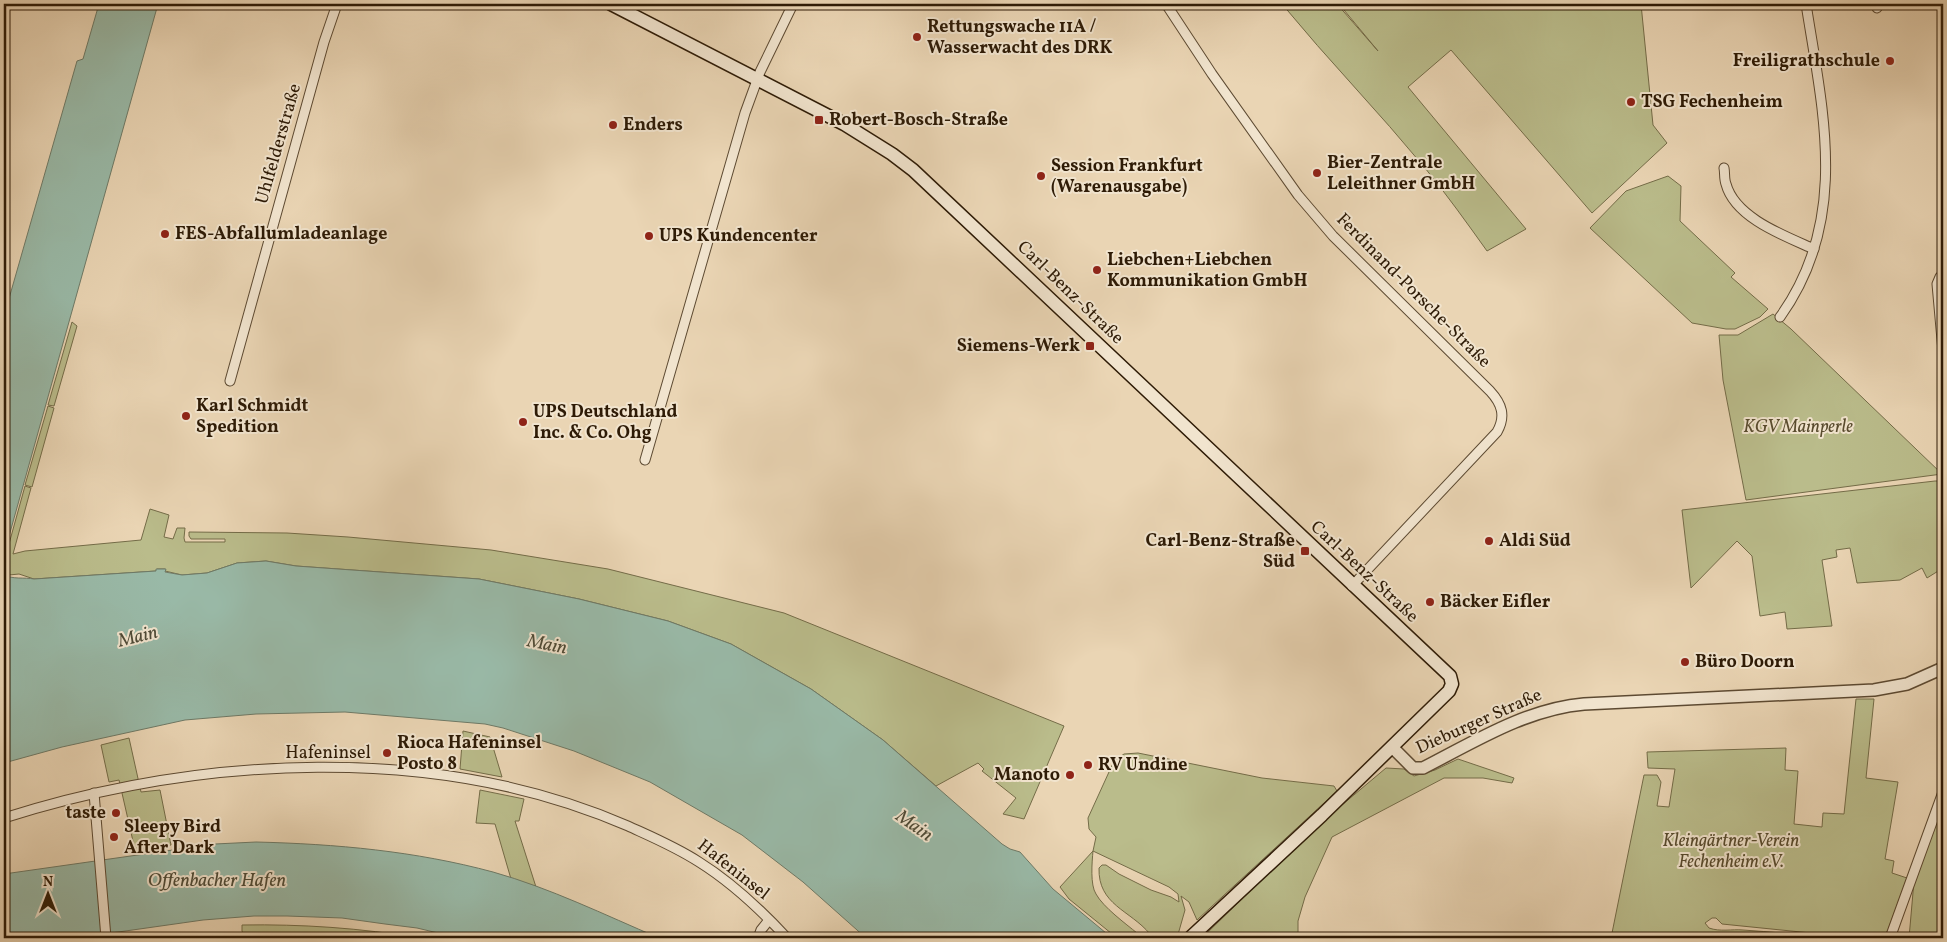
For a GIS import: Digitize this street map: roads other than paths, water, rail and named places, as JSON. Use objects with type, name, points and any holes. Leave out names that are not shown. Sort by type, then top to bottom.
[{"type":"main road","name":"Carl-Benz-Straße","points":[[611,4],[844,124],[892,154],[912,170],[1352,586],[1448,674],[1452,681],[1449,691],[1392,748]]},
{"type":"main road","points":[[1194,935],[1392,748]]},
{"type":"street","name":"Uhlfelderstraße","points":[[230,381],[324,42],[337,4]]},
{"type":"street","points":[[645,460],[745,114],[757,79],[793,4]]},
{"type":"street","name":"Ferdinand-Porsche-Straße","points":[[1166,4],[1212,74],[1298,195],[1333,236],[1490,391],[1501,405],[1502,420],[1497,432],[1352,586]]},
{"type":"street","points":[[1780,317],[1800,285],[1814,249],[1822,219],[1826,154],[1806,4]]},
{"type":"street","points":[[1724,168],[1728,188],[1737,203],[1745,211],[1763,225],[1814,249]]},
{"type":"street","points":[[1943,274],[1938,284],[1943,351]]},
{"type":"street","name":"Dieburger Straße","points":[[1392,748],[1417,769],[1423,768],[1528,716],[1566,705],[1874,690],[1907,684],[1943,668]]},
{"type":"street","name":"Hafeninsel","points":[[4,818],[94,794],[208,775],[299,768],[345,768],[418,772],[503,785],[589,810],[675,848],[730,884],[787,938]]},
{"type":"street","points":[[1890,938],[1943,792]]},
{"type":"street","points":[[94,794],[106,938]]},
{"type":"street","points":[[758,938],[761,930],[769,920]]},
{"type":"water","points":[[99,4],[158,4],[4,554],[4,316],[77,61],[83,59]]},
{"type":"water","name":"Main","points":[[266,561],[296,566],[479,579],[579,599],[668,621],[731,644],[811,689],[883,740],[1002,844],[1020,852],[1053,889],[1112,938],[866,938],[803,882],[742,835],[650,782],[574,751],[485,724],[345,712],[256,714],[185,720],[62,747],[4,763],[4,574],[14,578],[34,579],[166,569],[165,572],[182,575],[207,573],[237,563]]},
{"type":"water","name":"Offenbacher Hafen","points":[[256,842],[375,850],[464,865],[514,878],[577,902],[659,938],[459,938],[417,928],[342,918],[254,916],[203,920],[76,938],[4,938],[4,874],[215,844]]},
{"type":"place","name":"Rettungswache 11A / Wasserwacht des DRK","points":[[917,37]]},
{"type":"place","name":"Freiligrathschule","points":[[1890,61]]},
{"type":"place","name":"TSG Fechenheim","points":[[1631,102]]},
{"type":"place","name":"Robert-Bosch-Straße","points":[[819,120]]},
{"type":"place","name":"Enders","points":[[613,125]]},
{"type":"place","name":"Bier-Zentrale Leleithner GmbH","points":[[1317,173]]},
{"type":"place","name":"Session Frankfurt (Warenausgabe)","points":[[1041,176]]},
{"type":"place","name":"FES-Abfallumladeanlage","points":[[165,234]]},
{"type":"place","name":"UPS Kundencenter","points":[[649,236]]},
{"type":"place","name":"Liebchen+Liebchen Kommunikation GmbH","points":[[1097,270]]},
{"type":"place","name":"Siemens-Werk","points":[[1090,346]]},
{"type":"place","name":"Karl Schmidt Spedition","points":[[186,416]]},
{"type":"place","name":"UPS Deutschland Inc. & Co. Ohg","points":[[523,422]]},
{"type":"place","name":"Aldi Süd","points":[[1489,541]]},
{"type":"place","name":"Carl-Benz-Straße Süd","points":[[1305,551]]},
{"type":"place","name":"Bäcker Eifler","points":[[1430,602]]},
{"type":"place","name":"Büro Doorn","points":[[1685,662]]},
{"type":"place","name":"Rioca Hafeninsel Posto 8","points":[[387,753]]},
{"type":"place","name":"RV Undine","points":[[1088,765]]},
{"type":"place","name":"Manoto","points":[[1070,775]]},
{"type":"place","name":"taste","points":[[116,813]]},
{"type":"place","name":"Sleepy Bird After Dark","points":[[114,837]]},
{"type":"park label","name":"KGV Mainperle","points":[[1798,427]]},
{"type":"park label","name":"Kleingärtner-Verein Fechenheim e.V.","points":[[1731,851]]}]
